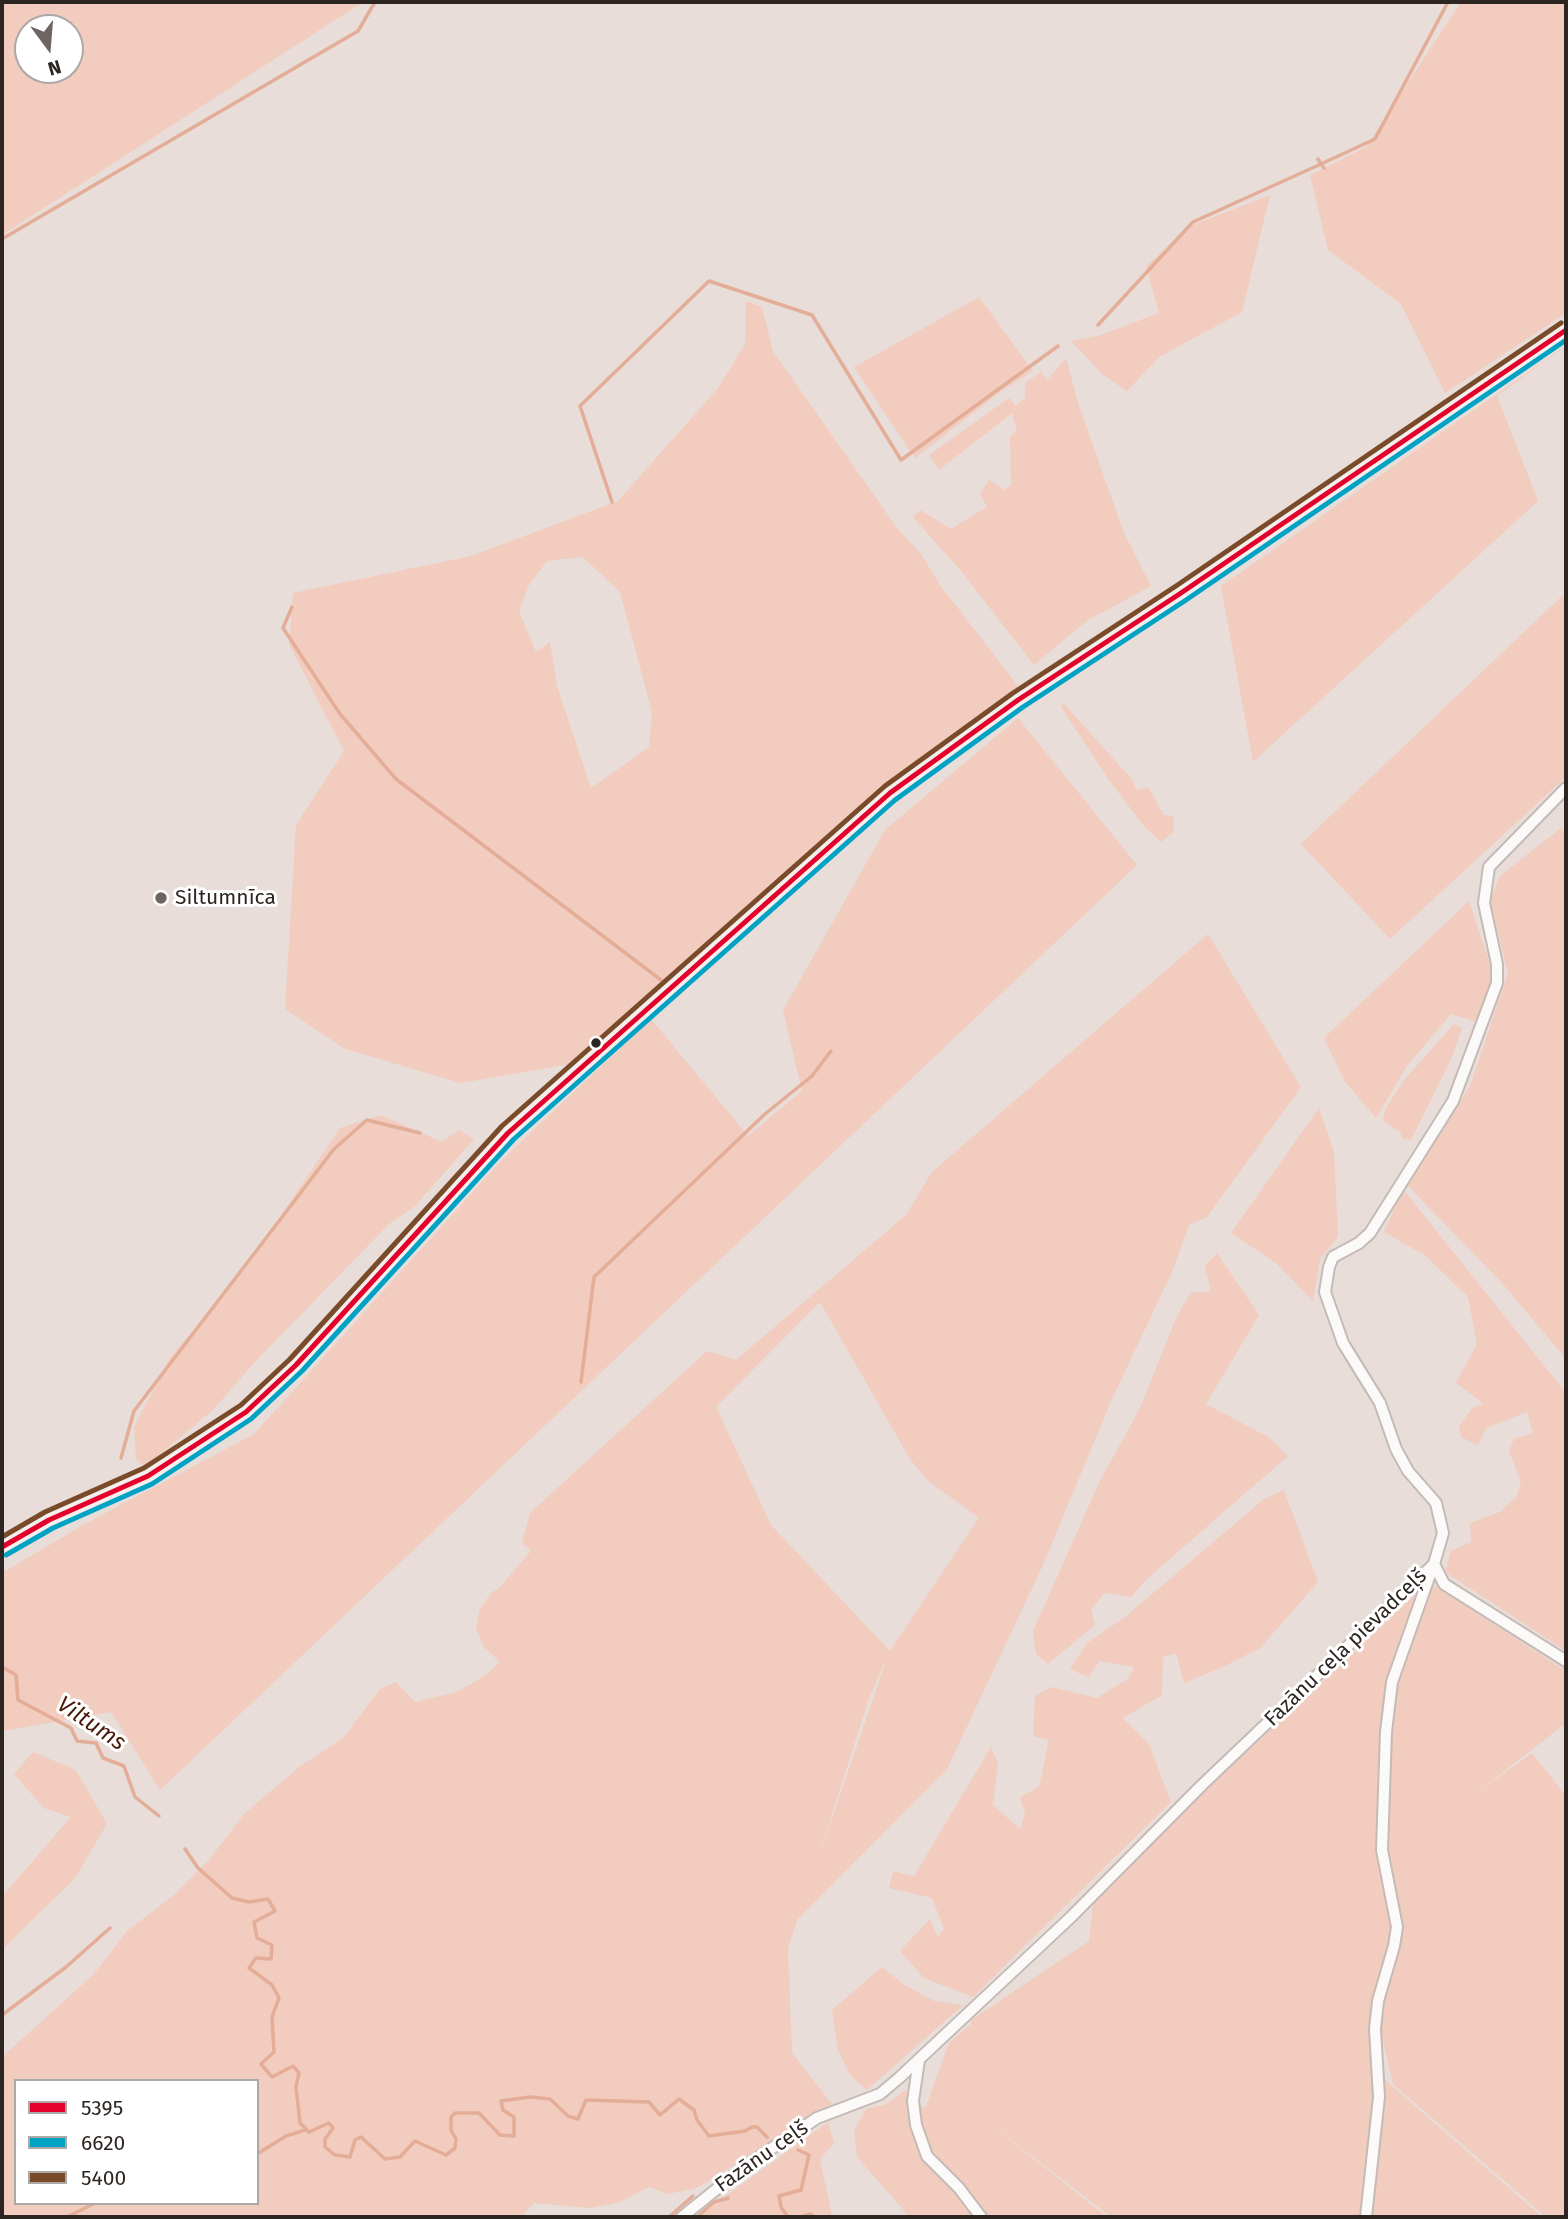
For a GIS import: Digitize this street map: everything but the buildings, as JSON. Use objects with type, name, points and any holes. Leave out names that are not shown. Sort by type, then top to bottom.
[{"type":"main road","points":[[2,1547],[49,1520],[148,1476],[246,1412],[296,1364],[508,1133],[890,793],[1018,699],[1181,593],[1566,330]]},
{"type":"street","name":"Fazānu ceļa pievadceļš","points":[[847,2106],[880,2094],[1071,1917],[1202,1785],[1434,1564],[1443,1533],[1436,1503],[1408,1471],[1396,1449],[1380,1403],[1343,1343],[1325,1292],[1329,1267],[1333,1257],[1359,1243],[1370,1233],[1453,1101],[1497,983],[1497,964],[1484,904],[1489,867],[1566,788]]},
{"type":"street","points":[[1434,1564],[1444,1584],[1566,1661]]},
{"type":"street","points":[[1366,2217],[1379,2097],[1375,2029],[1378,2001],[1394,1946],[1396,1927],[1382,1850],[1386,1732],[1392,1682],[1434,1564]]},
{"type":"street","points":[[919,2057],[913,2101],[916,2125],[926,2155],[959,2188],[981,2217]]},
{"type":"street","name":"Fazānu ceļš","points":[[682,2217],[744,2167],[817,2118],[847,2106]]},
{"type":"shaded area","points":[[2,2],[363,2],[2,235]]},
{"type":"shaded area","points":[[1461,2],[1566,2],[1566,313],[1445,393],[1401,304],[1328,250],[1310,175],[1366,147]]},
{"type":"shaded area","points":[[1270,195],[1242,312],[1159,357],[1127,391],[1102,374],[1071,341],[1098,336],[1159,313],[1146,266],[1193,225]]},
{"type":"shaded area","points":[[979,297],[1033,371],[1000,392],[915,458],[854,367]]},
{"type":"shaded area","points":[[746,301],[762,307],[773,351],[897,528],[921,554],[940,585],[1018,686],[906,768],[577,1063],[461,1083],[345,1049],[285,1009],[296,825],[344,751],[289,644],[293,593],[471,556],[618,501],[719,387],[745,344]],"holes":[[[583,557],[620,592],[652,712],[649,747],[591,788],[557,686],[550,642],[536,652],[519,611],[529,585],[547,561]]]},
{"type":"shaded area","points":[[1566,346],[1497,396],[1538,501],[1253,762],[1221,586]]},
{"type":"shaded area","points":[[1066,358],[1078,403],[1124,533],[1151,586],[1088,620],[1034,665],[961,571],[913,517],[920,510],[951,529],[987,507],[980,494],[989,480],[1005,490],[1011,484],[1010,437],[1017,431],[1012,413],[939,470],[929,455],[1009,398],[1016,406],[1025,398],[1025,383],[1041,372],[1047,380]]},
{"type":"shaded area","points":[[1563,595],[1566,607],[1566,777],[1390,939],[1301,844]]},
{"type":"shaded area","points":[[1063,703],[1131,778],[1137,790],[1148,787],[1164,815],[1174,816],[1173,832],[1161,842],[1143,825],[1109,780],[1061,707]]},
{"type":"shaded area","points":[[1018,718],[1137,865],[160,1790],[111,1712],[3,1731],[2,1573],[83,1525],[254,1434],[502,1160],[651,1019],[748,1136],[802,1091],[783,1010],[885,830]]},
{"type":"shaded area","points":[[1561,828],[1566,834],[1566,1359],[1503,1284],[1407,1185],[1470,1086],[1508,973],[1490,899],[1501,875]]},
{"type":"shaded area","points":[[1469,901],[1494,977],[1477,1022],[1451,1014],[1407,1066],[1376,1118],[1345,1082],[1324,1038]]},
{"type":"shaded area","points":[[1208,934],[1301,1087],[1207,1217],[1189,1225],[1172,1272],[1111,1401],[1043,1565],[947,1769],[797,1920],[788,1948],[792,2053],[832,2104],[697,2188],[668,2194],[649,2187],[620,2202],[590,2208],[534,2203],[521,2217],[2,2217],[2,2057],[93,1975],[127,1931],[173,1896],[209,1860],[244,1814],[299,1767],[343,1738],[380,1689],[396,1682],[415,1702],[457,1692],[486,1675],[500,1662],[483,1646],[476,1628],[480,1609],[491,1593],[498,1589],[531,1551],[522,1543],[530,1513],[707,1351],[736,1360],[906,1215],[932,1172]],"holes":[[[820,1302],[910,1459],[926,1479],[979,1518],[890,1651],[771,1525],[716,1407]],[[885,1664],[816,1865],[868,1701]]]},
{"type":"shaded area","points":[[1454,1024],[1462,1028],[1452,1057],[1411,1140],[1403,1139],[1400,1132],[1383,1121],[1385,1110],[1403,1081]]},
{"type":"shaded area","points":[[1319,1108],[1334,1152],[1338,1237],[1320,1259],[1313,1301],[1276,1263],[1231,1233]]},
{"type":"shaded area","points":[[381,1115],[442,1142],[459,1130],[474,1139],[415,1206],[389,1224],[254,1363],[214,1409],[145,1467],[136,1459],[134,1427],[170,1358],[247,1266],[340,1128]]},
{"type":"shaded area","points":[[1403,1189],[1566,1393],[1566,1651],[1445,1572],[1451,1551],[1471,1542],[1470,1523],[1500,1512],[1517,1496],[1521,1482],[1509,1451],[1514,1439],[1533,1433],[1527,1412],[1486,1428],[1478,1445],[1461,1437],[1459,1426],[1473,1407],[1484,1404],[1456,1383],[1477,1344],[1468,1297],[1426,1256],[1384,1232]]},
{"type":"shaded area","points":[[1217,1253],[1259,1315],[1206,1404],[1268,1437],[1288,1456],[1147,1579],[1131,1597],[1105,1593],[1091,1609],[1095,1625],[1048,1664],[1036,1654],[1033,1631],[1099,1483],[1140,1408],[1176,1318],[1190,1293],[1211,1291],[1205,1266]]},
{"type":"shaded area","points":[[1284,1490],[1318,1582],[1260,1648],[1225,1666],[1184,1683],[1176,1653],[1163,1657],[1162,1695],[1123,1718],[1149,1744],[1171,1802],[973,1997],[924,1978],[900,1951],[930,1919],[938,1937],[944,1929],[932,1898],[889,1888],[893,1871],[914,1876],[991,1747],[998,1764],[993,1805],[1020,1829],[1025,1814],[1020,1797],[1039,1787],[1049,1740],[1033,1736],[1035,1696],[1051,1687],[1097,1698],[1129,1678],[1134,1667],[1100,1661],[1088,1677],[1070,1669],[1087,1643],[1125,1617],[1264,1499]]},
{"type":"shaded area","points":[[1435,1586],[1566,1671],[1566,1723],[1475,1794],[1532,1753],[1566,1796],[1566,2217],[1546,2217],[1393,2084],[1381,2032],[1388,1978],[1396,1953],[1385,1839],[1394,1681],[1427,1588]]},
{"type":"shaded area","points":[[1416,1594],[1389,1681],[1378,1855],[1392,1930],[1388,1957],[1372,2007],[1375,2071],[1542,2217],[1111,2217],[970,2108],[1107,2217],[908,2215],[857,2157],[854,2131],[866,2109],[887,2104],[905,2090],[925,2109],[949,2043],[971,2024],[971,2020],[1089,1941],[1093,1904],[1215,1782]]},
{"type":"shaded area","points":[[33,1752],[76,1770],[107,1824],[75,1878],[2,1950],[2,1892],[5,1893],[71,1817],[44,1808],[14,1774]]},
{"type":"shaded area","points":[[882,1967],[903,1984],[934,2001],[963,2005],[867,2090],[850,2075],[838,2050],[832,2010]]},
{"type":"shaded area","points":[[828,2122],[834,2143],[820,2159],[832,2217],[697,2217]]},
{"type":"waterway","points":[[2,239],[358,31],[375,2]]},
{"type":"waterway","points":[[1318,159],[1321,164],[1375,139],[1448,2]]},
{"type":"waterway","points":[[1098,325],[1193,222],[1321,164],[1324,168]]},
{"type":"waterway","points":[[612,502],[580,406],[709,281],[812,315],[901,460],[1058,346]]},
{"type":"waterway","points":[[292,607],[283,628],[340,714],[396,779],[661,980]]},
{"type":"waterway","points":[[581,1382],[594,1277],[765,1114],[812,1076],[831,1051]]},
{"type":"waterway","points":[[121,1458],[134,1411],[334,1149],[367,1120],[420,1133]]},
{"type":"waterway","name":"Viltums","points":[[2,1667],[16,1675],[18,1700],[71,1728],[77,1741],[96,1743],[103,1758],[124,1766],[135,1797],[159,1816]]},
{"type":"waterway","name":"Viltums","points":[[185,1849],[198,1868],[232,1898],[249,1902],[268,1899],[275,1911],[254,1922],[257,1938],[272,1945],[271,1959],[256,1958],[249,1968],[272,1985],[279,1998],[272,2017],[274,2052],[261,2064],[272,2077],[293,2066],[299,2073],[296,2087],[300,2123],[309,2132],[329,2123],[333,2128],[325,2139],[325,2147],[335,2155],[350,2157],[355,2140],[361,2137],[385,2159],[400,2157],[415,2141],[446,2155],[455,2148],[456,2139],[451,2130],[451,2117],[455,2113],[479,2113],[500,2135],[514,2136],[514,2117],[503,2110],[501,2101],[530,2097],[550,2099],[568,2116],[578,2119],[586,2100],[649,2102],[660,2115],[679,2099],[694,2110],[697,2120],[709,2136],[757,2127],[767,2137]]},
{"type":"waterway","points":[[2,2015],[66,1967],[110,1928]]},
{"type":"waterway","points":[[259,2153],[286,2136],[305,2130]]},
{"type":"waterway","name":"Viltums","points":[[788,2217],[781,2207],[779,2196],[801,2190],[809,2155],[798,2150]]},
{"type":"waterway","points":[[669,2217],[693,2196]]},
{"type":"waterway","points":[[697,2217],[714,2202],[728,2198]]},
{"type":"waterway","points":[[67,2217],[91,2205]]},
{"type":"waterway","name":"Viltums","points":[[801,2217],[810,2214],[815,2217]]},
{"type":"transit line","name":"5400","points":[[2,1537],[45,1512],[144,1468],[241,1405],[290,1359],[502,1126],[885,786],[1013,693],[1176,586],[1561,323]]},
{"type":"transit line","name":"5395","points":[[2,1547],[49,1520],[148,1476],[246,1412],[296,1365],[508,1133],[890,793],[1018,700],[1181,593],[1566,330]]},
{"type":"transit line","name":"6620","points":[[6,1555],[53,1528],[152,1484],[251,1419],[302,1371],[514,1139],[895,800],[1023,707],[1186,600],[1566,340]]},
{"type":"place","name":"Siltumnīca","points":[[161,898]]}]
